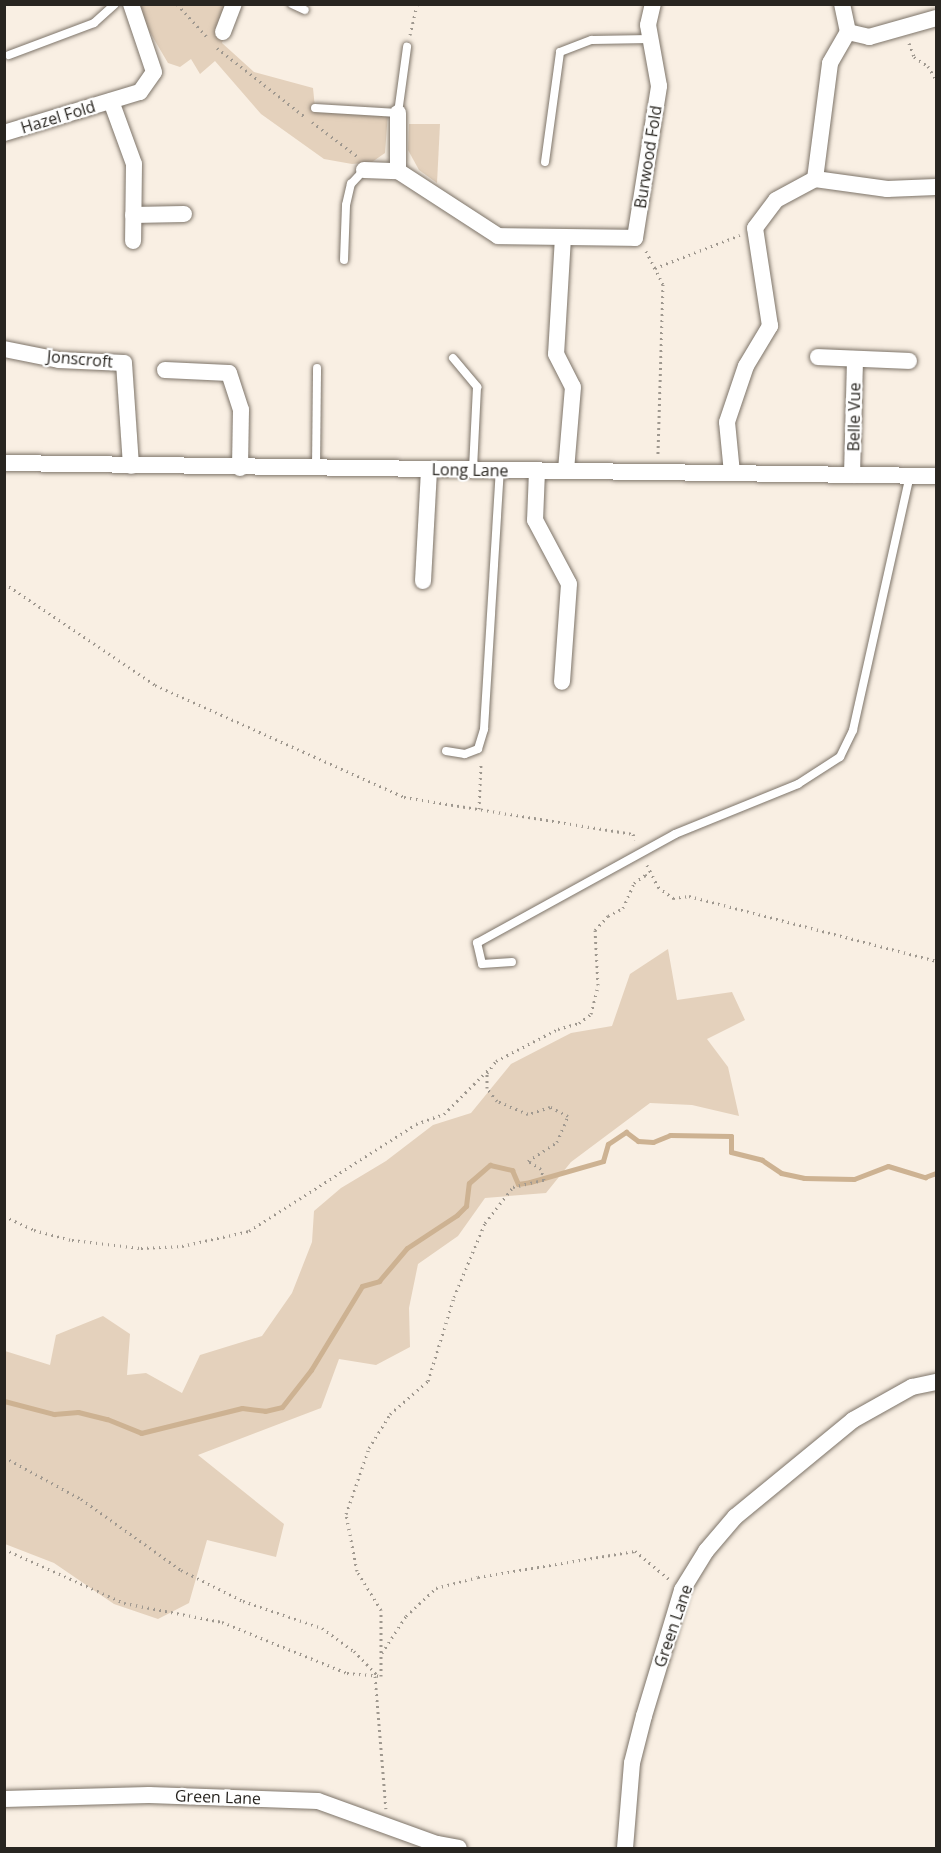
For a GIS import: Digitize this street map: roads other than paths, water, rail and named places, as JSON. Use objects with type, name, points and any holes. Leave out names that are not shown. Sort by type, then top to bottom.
[{"type":"street","name":"Hazel Fold","points":[[4,133],[140,92],[154,72],[131,4]]},
{"type":"street","points":[[223,32],[234,4]]},
{"type":"street","name":"Burwood Fold","points":[[562,237],[635,238],[659,87],[648,26],[653,4]]},
{"type":"street","points":[[814,179],[830,63],[848,32],[842,4]]},
{"type":"street","points":[[848,32],[869,37],[936,18]]},
{"type":"street","name":"Hazel Fold","points":[[111,101],[134,164],[133,241]]},
{"type":"street","points":[[398,113],[398,171]]},
{"type":"street","points":[[364,165],[398,171],[498,236],[562,237],[556,354],[573,387],[566,470]]},
{"type":"street","points":[[732,473],[727,422],[746,366],[770,326],[755,228],[776,200],[814,179],[887,189],[936,187]]},
{"type":"street","points":[[134,215],[184,214]]},
{"type":"street","name":"Jonscroft","points":[[4,349],[59,360],[124,363],[131,466]]},
{"type":"street","name":"Belle Vue","points":[[818,357],[909,361]]},
{"type":"street","name":"Belle Vue","points":[[852,475],[855,359]]},
{"type":"street","points":[[165,370],[229,373],[242,410],[240,468]]},
{"type":"street","name":"Long Lane","points":[[4,463],[936,476]]},
{"type":"street","points":[[423,581],[429,470]]},
{"type":"street","points":[[537,471],[535,520],[569,584],[562,682]]},
{"type":"street","name":"Green Lane","points":[[625,1848],[632,1763],[682,1590],[706,1551],[735,1517],[801,1458],[882,1401],[912,1387],[936,1382]]},
{"type":"street","name":"Green Lane","points":[[4,1799],[160,1796],[318,1801],[436,1844],[459,1848]]},
{"type":"lane","points":[[9,55],[94,24],[115,4]]},
{"type":"lane","points":[[292,4],[305,10]]},
{"type":"lane","points":[[545,162],[560,52],[592,40],[650,39]]},
{"type":"lane","points":[[315,108],[398,113],[407,47]]},
{"type":"lane","points":[[344,260],[346,205],[351,184],[364,165]]},
{"type":"lane","points":[[453,358],[477,387],[473,470]]},
{"type":"lane","points":[[316,468],[317,368]]},
{"type":"lane","points":[[446,751],[465,754],[482,743],[492,638],[500,471]]},
{"type":"lane","points":[[512,962],[482,964],[477,943],[675,834],[798,784],[840,757],[853,730],[910,475]]},
{"type":"waterway","points":[[4,1401],[54,1414],[78,1412],[107,1419],[141,1433],[242,1408],[265,1411],[282,1407],[311,1370],[362,1286],[379,1281],[407,1248],[457,1215],[466,1206],[469,1183],[490,1165],[512,1170],[518,1184],[530,1182],[603,1161],[608,1144],[626,1132],[638,1141],[653,1142],[670,1135],[731,1136],[731,1152],[762,1160],[781,1173],[804,1178],[854,1179],[888,1166],[925,1177],[936,1173]]}]
